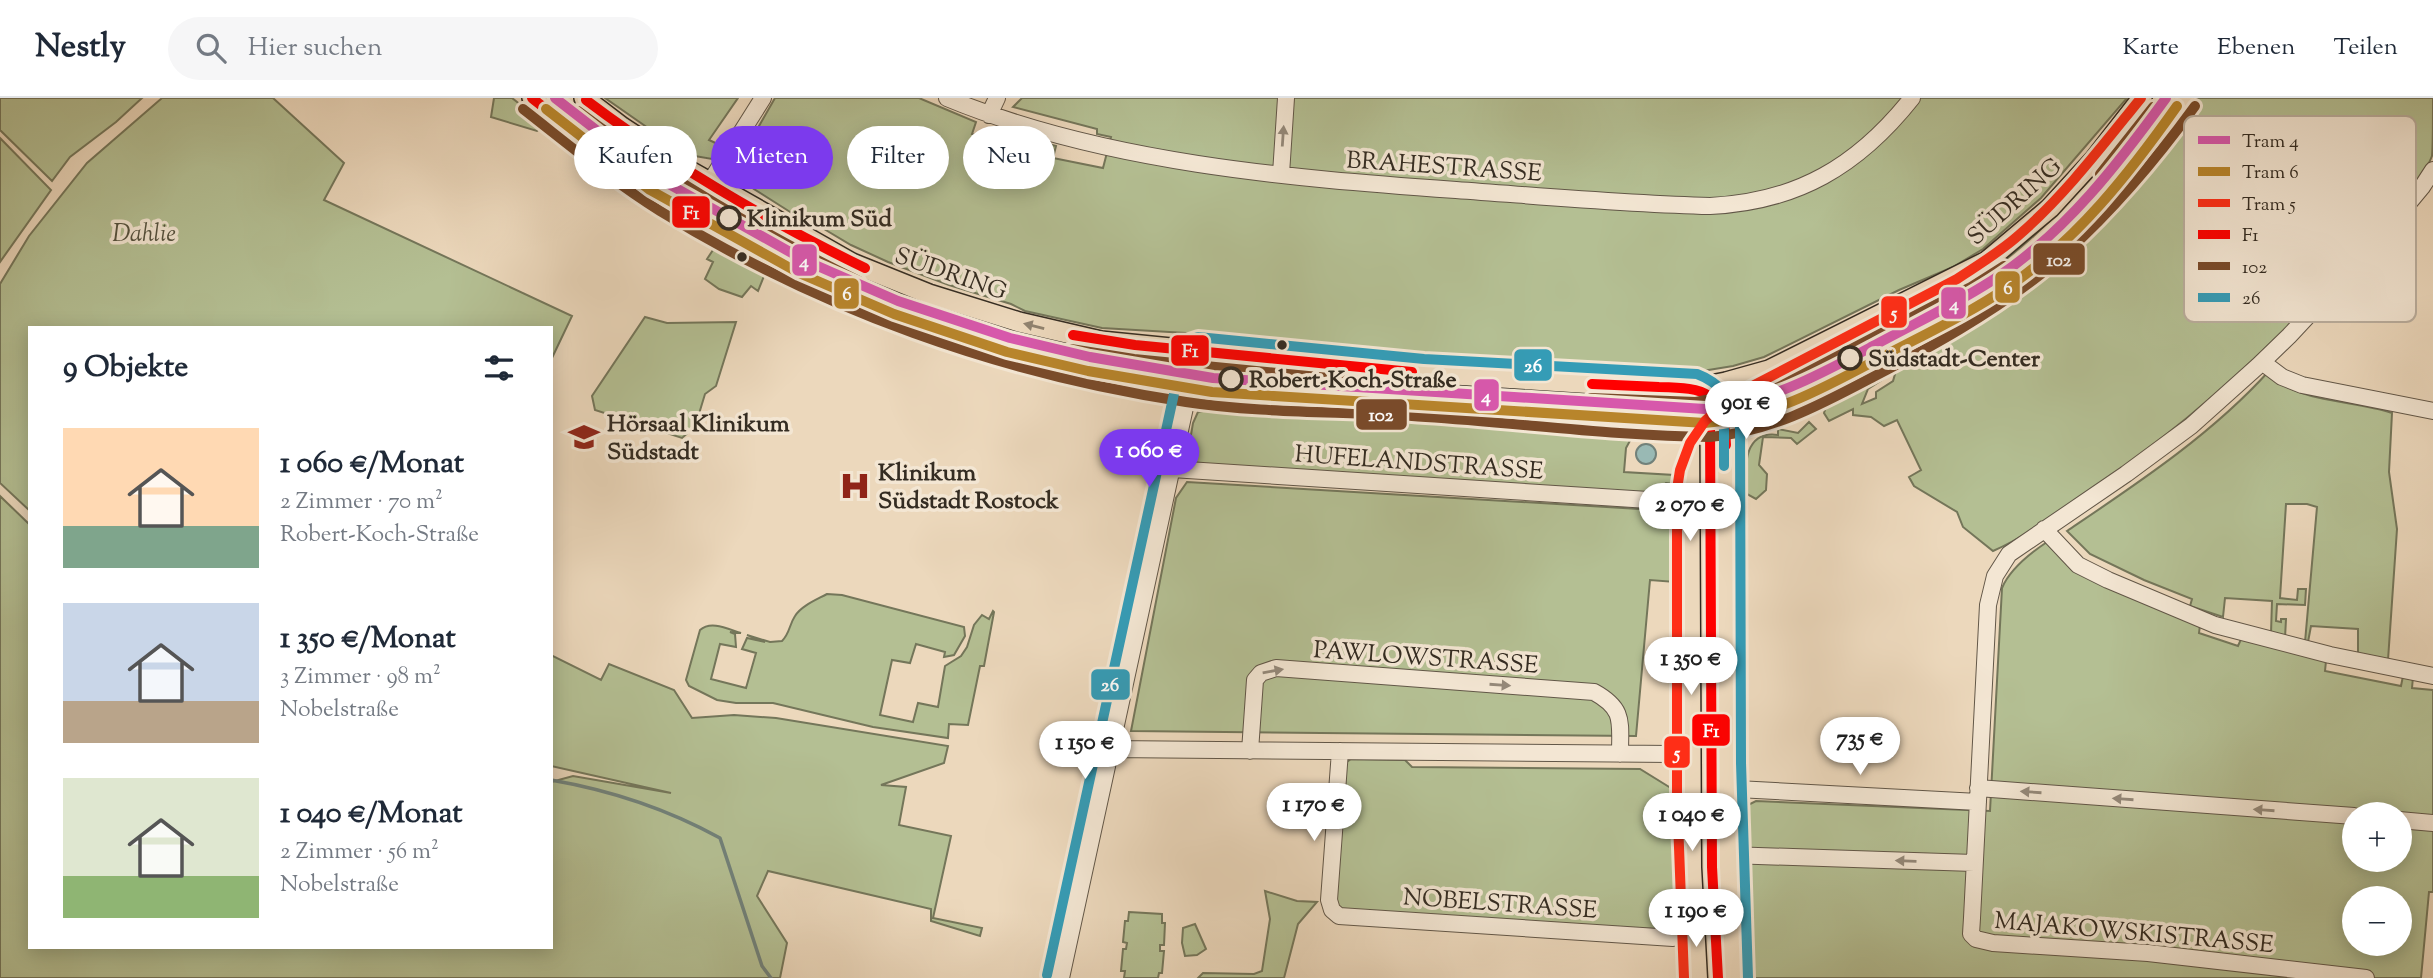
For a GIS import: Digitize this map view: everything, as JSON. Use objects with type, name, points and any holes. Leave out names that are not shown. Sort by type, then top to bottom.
[{"type":"main road","points":[[532,98],[621,168],[779,262],[867,301],[952,333],[1076,366],[1189,389],[1312,399],[1371,398],[1718,418],[1774,411],[1819,391],[1960,313],[2006,284],[2072,229],[2105,195],[2184,98]]},
{"type":"main road","name":"SÜDRING","points":[[583,98],[658,152],[852,262],[929,294],[1019,322],[1101,341],[1423,373],[1627,386],[1695,387],[1759,374],[1987,261],[2050,208],[2094,160],[2141,98]]},
{"type":"main road","points":[[691,212],[710,182]]},
{"type":"main road","points":[[1189,389],[1198,351]]},
{"type":"main road","points":[[1718,418],[1736,392],[1759,374]]},
{"type":"main road","points":[[1695,387],[1707,394],[1718,418],[1720,788],[1712,867],[1718,978]]},
{"type":"main road","points":[[1720,788],[1729,855],[1734,978]]},
{"type":"street","points":[[710,182],[763,98]]},
{"type":"street","name":"BRAHESTRASSE","points":[[947,98],[1044,133],[1151,155],[1310,179],[1710,206],[1746,204],[1807,186],[1843,166],[1865,149],[1912,98]]},
{"type":"street","points":[[989,115],[997,98]]},
{"type":"street","points":[[1281,174],[1286,98]]},
{"type":"street","name":"MAJAKOWSKISTRASSE","points":[[2416,192],[2433,170]]},
{"type":"street","name":"MAJAKOWSKISTRASSE","points":[[2300,322],[2262,362],[2191,426],[2044,529],[2010,554],[2000,566],[1991,586],[1971,934],[1976,939],[1993,943],[2148,953],[2366,978]]},
{"type":"street","points":[[2262,362],[2282,377],[2302,386],[2433,411]]},
{"type":"street","points":[[1061,978],[1189,389]]},
{"type":"street","name":"HUFELANDSTRASSE","points":[[1172,469],[1664,501]]},
{"type":"street","points":[[2044,529],[2078,565],[2215,625],[2325,654],[2433,676]]},
{"type":"street","name":"PAWLOWSTRASSE","points":[[1250,751],[1255,680],[1261,673],[1276,668],[1594,692],[1615,707],[1620,717],[1620,754]]},
{"type":"street","points":[[1111,749],[1672,754]]},
{"type":"street","name":"NOBELSTRASSE","points":[[1340,751],[1329,900],[1332,911],[1339,916],[1673,938]]},
{"type":"street","points":[[1720,788],[1978,795],[1997,789],[2342,815]]},
{"type":"street","points":[[2412,821],[2433,823]]},
{"type":"street","points":[[1729,855],[1975,863]]},
{"type":"green space","points":[[0,98],[142,98],[70,157],[52,181],[0,130]]},
{"type":"green space","name":"Dahlie","points":[[162,98],[273,98],[344,163],[324,200],[572,316],[553,356],[553,326],[28,326],[28,509],[0,483],[0,284],[29,236],[87,163]]},
{"type":"green space","points":[[494,98],[512,98],[546,125],[537,131],[491,117]]},
{"type":"green space","points":[[605,98],[738,98],[719,126],[711,126],[711,159],[697,156],[697,126],[645,126]]},
{"type":"green space","points":[[775,98],[919,98],[976,122],[975,126],[963,126],[963,189],[1055,189],[1055,158],[1103,168],[1111,137],[1097,134],[1097,129],[1013,107],[1022,98],[2127,98],[2041,198],[1983,249],[1953,267],[1899,290],[1764,357],[1733,366],[1690,373],[1412,358],[1220,335],[1102,328],[1025,311],[888,262],[819,226],[817,229],[754,189],[833,189],[833,126],[759,126]]},
{"type":"green space","points":[[2198,98],[2433,98],[2432,156],[2416,182],[2416,116],[2185,116]]},
{"type":"green space","points":[[2184,117],[2184,322],[2292,322],[2242,370],[2165,436],[2039,525],[1993,551],[1963,527],[1957,512],[1914,486],[1909,477],[1921,470],[1897,420],[1884,426],[1871,417],[1853,415],[1853,409],[1829,421],[1824,413],[1828,401],[1885,369],[1885,378],[1868,389],[1862,404],[1876,398],[1876,392],[1893,381],[1898,364],[1974,320],[2028,283],[2108,210]]},
{"type":"green space","points":[[0,138],[51,190],[0,262]]},
{"type":"green space","points":[[2103,165],[2066,205],[2012,255],[1953,294],[1875,335],[1872,330],[1935,297]]},
{"type":"green space","points":[[717,244],[766,271],[758,291],[751,286],[742,297],[719,289],[705,279],[713,262],[707,259]]},
{"type":"green space","points":[[645,317],[667,323],[736,322],[716,386],[705,394],[695,427],[682,438],[595,410],[592,396]]},
{"type":"green space","points":[[2269,371],[2290,388],[2302,393],[2392,413],[2389,472],[2397,529],[2388,660],[2358,654],[2358,629],[2311,626],[2308,642],[2305,642],[2317,507],[2286,504],[2280,598],[2297,600],[2298,589],[2306,589],[2305,605],[2277,604],[2276,621],[2286,619],[2285,638],[2271,633],[2272,601],[2225,598],[2223,617],[2190,606],[2192,599],[2090,554],[2067,531],[2198,437]]},
{"type":"green space","points":[[1308,387],[1682,410],[1681,415],[1307,392]]},
{"type":"green space","points":[[1217,399],[1347,404],[1317,413],[1217,406]]},
{"type":"green space","points":[[1214,409],[1319,419],[1353,409],[1630,434],[1632,437],[1626,448],[1624,472],[1674,475],[1673,484],[1666,483],[1653,496],[1186,464],[1193,423],[1198,412]]},
{"type":"green space","points":[[1809,422],[1816,429],[1797,444],[1791,438],[1763,437],[1759,465],[1767,474],[1766,490],[1756,499],[1745,493],[1748,453],[1758,438],[1767,435],[1778,435],[1778,429],[1798,433]]},
{"type":"green space","points":[[1187,482],[1673,511],[1677,515],[1675,582],[1650,580],[1636,736],[1131,731],[1176,498]]},
{"type":"green space","points":[[0,496],[28,523],[28,949],[553,949],[553,781],[573,776],[671,793],[553,766],[553,656],[601,680],[609,664],[674,690],[692,718],[734,715],[776,718],[948,746],[944,763],[881,785],[906,787],[899,825],[951,836],[933,918],[982,928],[980,936],[931,921],[931,909],[768,871],[757,896],[787,943],[780,978],[0,978]]},
{"type":"green space","points":[[2047,542],[2200,625],[2199,633],[2238,646],[2242,637],[2326,661],[2325,671],[2401,686],[2403,676],[2413,677],[2412,688],[2433,690],[2433,892],[2429,892],[2421,978],[1749,978],[1744,966],[1738,884],[1737,838],[1742,808],[1756,801],[1990,811],[2002,588],[2015,568]]},
{"type":"green space","points":[[827,594],[842,595],[964,627],[965,636],[954,655],[944,657],[945,652],[916,644],[910,663],[892,660],[880,715],[913,722],[918,703],[938,707],[945,666],[961,656],[974,625],[982,615],[989,619],[993,611],[984,666],[980,666],[968,725],[949,724],[948,738],[873,727],[773,703],[717,700],[689,686],[686,680],[700,630],[704,627],[714,625],[741,633],[730,632],[735,634],[736,647],[720,644],[711,679],[746,688],[756,653],[742,649],[747,638],[765,642],[747,635],[770,642],[782,641],[798,612]]},
{"type":"green space","points":[[1351,759],[1405,760],[1412,767],[1640,769],[1674,790],[1680,917],[1662,933],[1344,911],[1334,903],[1344,764]]},
{"type":"green space","points":[[1265,891],[1297,901],[1317,902],[1298,924],[1284,978],[1198,978],[1203,973],[1254,974],[1262,971],[1270,919]]},
{"type":"green space","points":[[1129,912],[1162,914],[1162,923],[1165,923],[1164,945],[1160,945],[1160,951],[1164,951],[1162,973],[1159,973],[1158,978],[1124,978],[1125,971],[1121,971],[1123,949],[1126,949],[1127,943],[1123,942],[1125,921],[1128,921]]},
{"type":"green space","points":[[1195,924],[1206,949],[1197,955],[1185,956],[1183,928]]},
{"type":"water","points":[[1642,444],[1650,444],[1656,454],[1650,464],[1642,464],[1636,458],[1636,450]]},
{"type":"waterway","points":[[553,780],[638,802],[720,838],[762,966],[771,978]]},
{"type":"tram line","name":"4","points":[[555,98],[658,178],[806,261],[898,301],[1010,338],[1090,357],[1213,378],[1705,409],[1750,401],[1813,377],[1953,304],[1999,276],[2024,258],[2069,217],[2110,171],[2166,98]]},
{"type":"tram line","name":"5","points":[[1684,978],[1677,795],[1677,489],[1680,470],[1690,443],[1705,421],[1741,392],[1957,279],[2004,247],[2036,220],[2068,187],[2141,98]]},
{"type":"tram line","name":"6","points":[[546,109],[650,190],[799,273],[894,314],[1007,352],[1088,371],[1212,392],[1705,423],[1751,415],[1816,391],[1960,316],[2008,287],[2033,269],[2079,227],[2121,181],[2177,106]]},
{"type":"transit line","name":"F1","points":[[532,98],[668,199],[791,266],[919,321],[1053,362],[1121,377],[1219,393],[1398,401],[1710,423],[1712,867],[1718,978]]},
{"type":"transit line","name":"F1","points":[[586,100],[721,191],[865,268]]},
{"type":"transit line","name":"102","points":[[2187,116],[2195,106]]},
{"type":"transit line","name":"102","points":[[2100,174],[2153,107]]},
{"type":"transit line","name":"102","points":[[523,109],[590,162],[660,211],[784,279],[848,308],[914,333],[1048,374],[1117,390],[1216,406],[1396,415],[1603,432],[1710,437],[1774,423],[1814,407],[1916,354],[2001,303],[2041,274],[2084,236],[2142,174],[2184,120]]},
{"type":"transit line","name":"102","points":[[578,111],[645,159],[714,203],[859,281]]},
{"type":"transit line","name":"102","points":[[1591,398],[1696,402],[1763,388],[1971,287],[2004,266]]},
{"type":"transit line","name":"F1","points":[[1073,335],[1135,345],[1412,372]]},
{"type":"transit line","name":"26","points":[[1047,975],[1184,348],[1189,340],[1198,337],[1424,359],[1697,374],[1724,393],[1734,406],[1740,422],[1741,763],[1748,978]]},
{"type":"transit line","name":"102","points":[[1071,349],[1134,359],[1411,386]]},
{"type":"transit line","name":"26","points":[[1190,375],[1312,385],[1371,384],[1415,388]]},
{"type":"transit line","name":"F1","points":[[1592,384],[1689,389],[1709,396],[1721,413],[1726,445]]},
{"type":"transit line","name":"26","points":[[1591,401],[1716,411],[1724,422],[1724,466]]},
{"type":"place","name":"Klinikum Süd","points":[[729,218]]},
{"type":"place","name":"Südstadt-Center","points":[[1850,358]]},
{"type":"place","name":"Robert-Koch-Straße","points":[[1231,379]]},
{"type":"place","name":"Hörsaal Klinikum Südstadt","points":[[584,437]]},
{"type":"place","name":"Klinikum Südstadt Rostock","points":[[855,486]]}]
